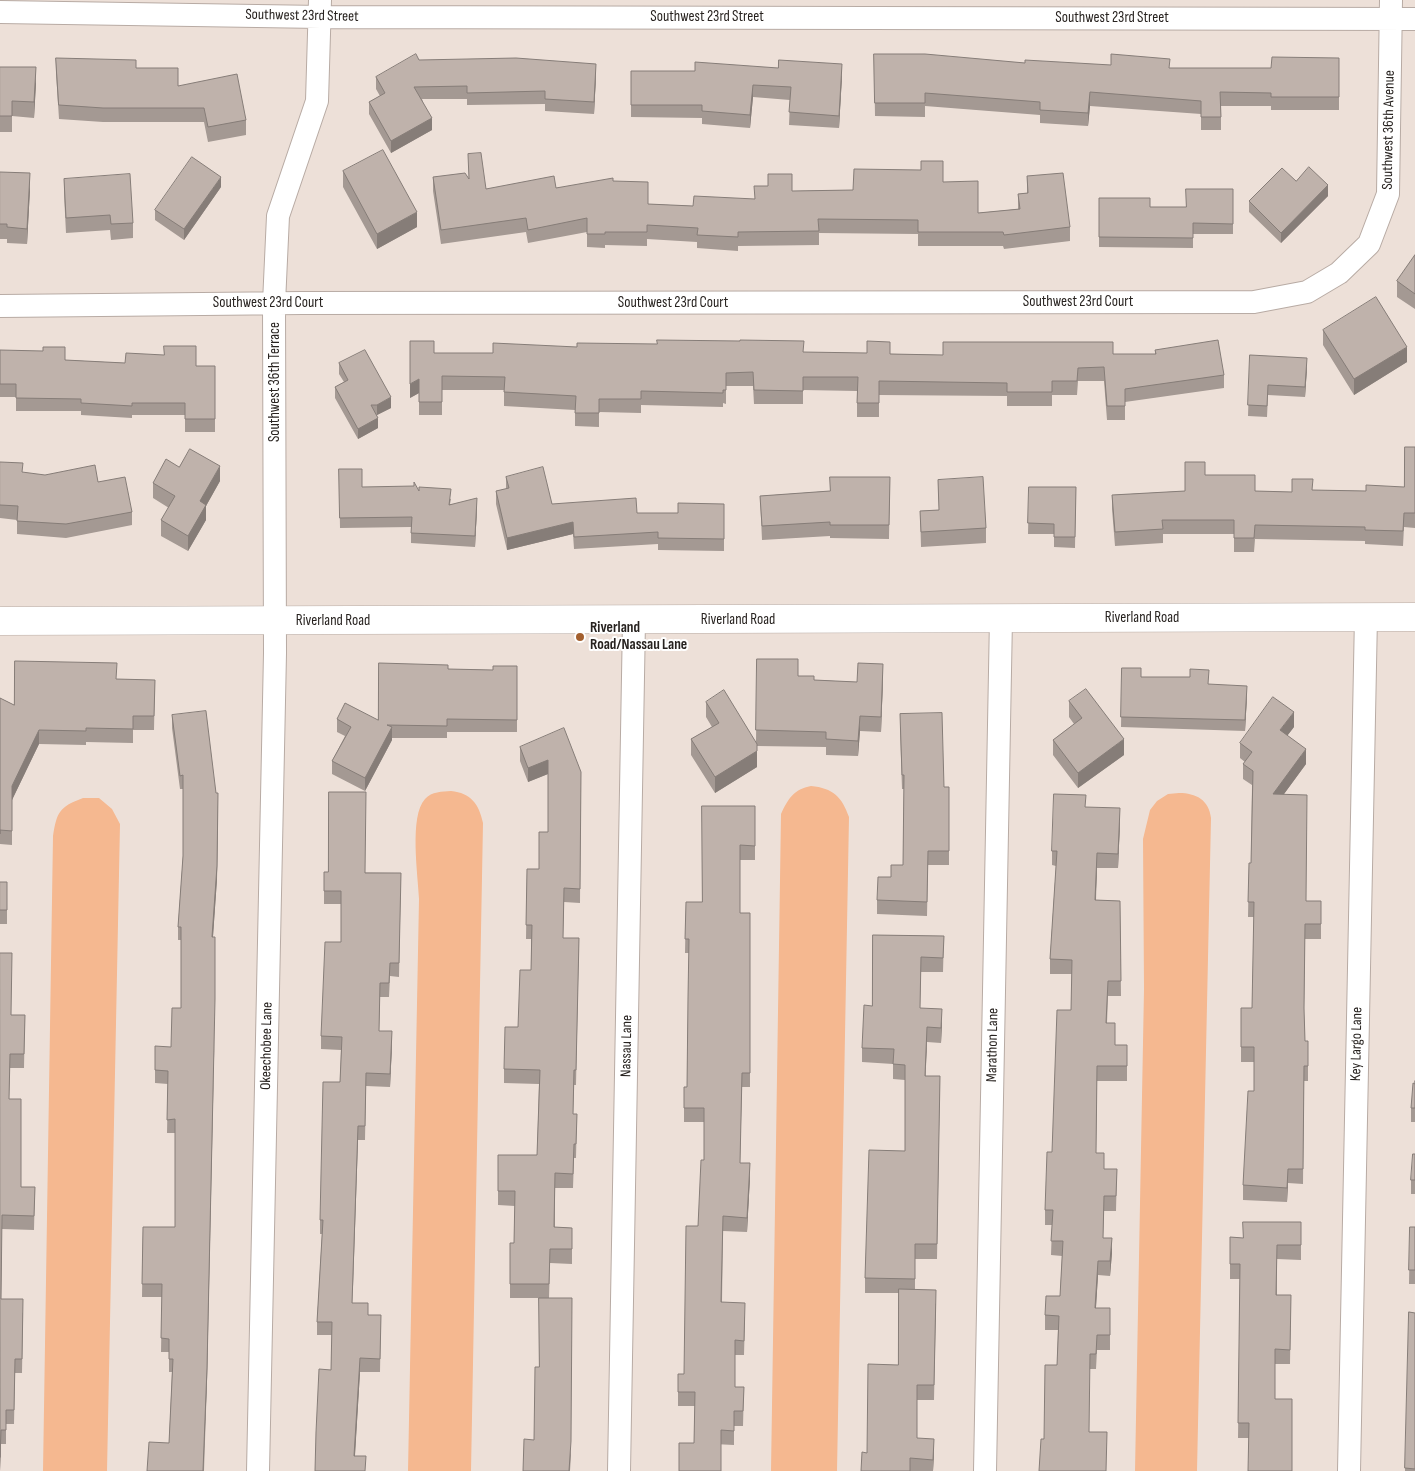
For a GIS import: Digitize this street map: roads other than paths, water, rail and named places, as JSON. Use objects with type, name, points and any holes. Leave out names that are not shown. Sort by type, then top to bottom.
[{"type":"street","name":"Southwest 23rd Street","points":[[0,12],[320,8],[1391,10],[1415,19]]},
{"type":"street","name":"Southwest 36th Terrace","points":[[275,621],[274,303],[278,216],[317,101],[320,8]]},
{"type":"street","name":"Southwest 36th Avenue","points":[[1339,273],[1369,244],[1388,194],[1391,10]]},
{"type":"street","name":"Southwest 23rd Court","points":[[0,306],[274,303],[1254,302],[1307,292],[1339,273]]},
{"type":"street","name":"Key Largo Lane","points":[[1349,1471],[1366,616]]},
{"type":"street","name":"Riverland Road","points":[[0,621],[1415,617]]},
{"type":"street","name":"Marathon Lane","points":[[985,1471],[1001,618]]},
{"type":"street","name":"Nassau Lane","points":[[619,1471],[634,620]]},
{"type":"street","name":"Okeechobee Lane","points":[[258,1471],[275,621]]},
{"type":"place","name":"Riverland Road/Nassau Lane","points":[[580,637]]}]
